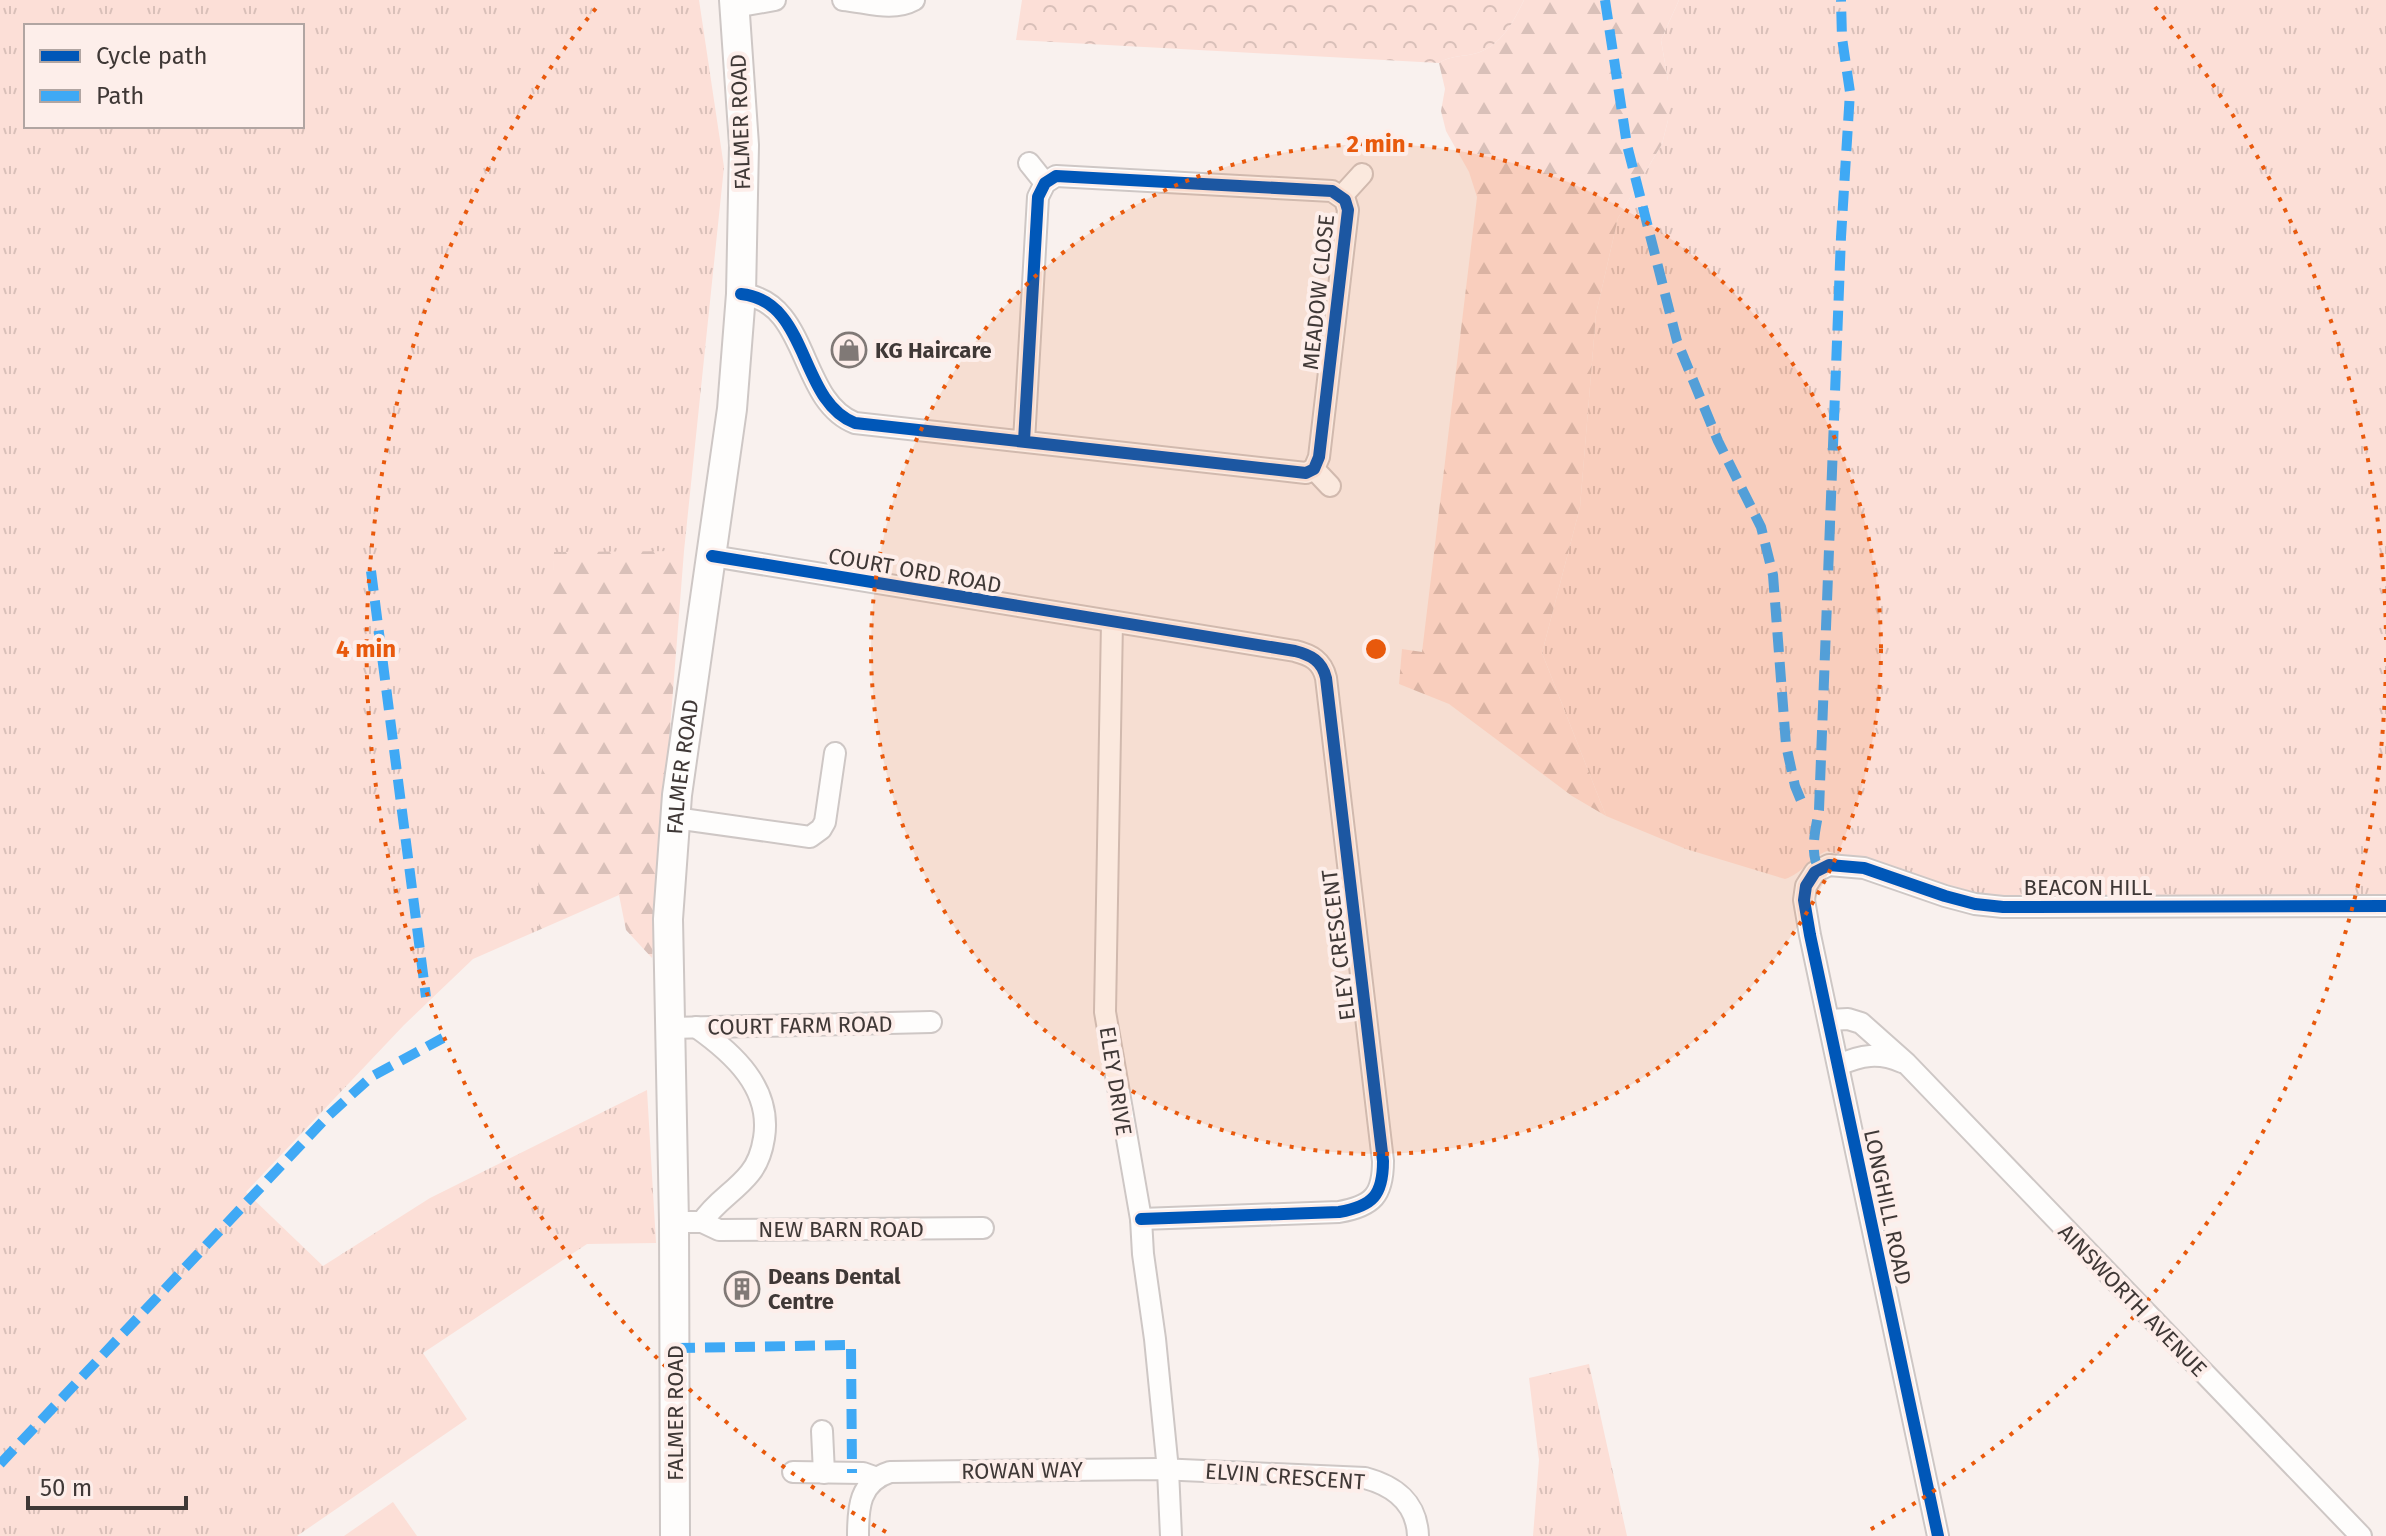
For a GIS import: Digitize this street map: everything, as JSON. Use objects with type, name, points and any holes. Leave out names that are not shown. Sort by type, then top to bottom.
[{"type":"main road","name":"FALMER ROAD","points":[[675,1536],[688,1222],[683,1028],[668,919],[675,818],[732,409],[741,294],[744,145],[734,3]]},
{"type":"street","points":[[734,3],[775,0]]},
{"type":"street","points":[[843,0],[892,7],[914,0]]},
{"type":"street","points":[[1024,441],[1038,197],[1045,183],[1029,163]]},
{"type":"street","name":"MEADOW CLOSE","points":[[1342,196],[1362,174]]},
{"type":"street","name":"MEADOW CLOSE","points":[[1045,183],[1056,176],[1332,191],[1342,196],[1348,210],[1335,338],[1319,457],[1314,469]]},
{"type":"street","points":[[741,294],[759,298],[788,325],[836,413],[855,423],[1306,473],[1314,469],[1330,486]]},
{"type":"street","name":"COURT ORD ROAD","points":[[712,556],[1112,622]]},
{"type":"street","name":"ELEY CRESCENT","points":[[1112,622],[1295,651],[1315,658],[1323,668],[1383,1161],[1380,1190],[1369,1203],[1356,1209],[1141,1219]]},
{"type":"street","name":"ELEY DRIVE","points":[[1112,622],[1105,1002],[1141,1219],[1168,1470],[1171,1536]]},
{"type":"street","points":[[675,818],[810,837],[817,834],[825,822],[835,753]]},
{"type":"street","name":"BEACON HILL","points":[[1806,886],[1815,872],[1824,866],[1836,864],[1864,868],[1975,904],[2003,907],[2386,906]]},
{"type":"street","name":"LONGHILL ROAD","points":[[1806,886],[1806,911],[1938,1536]]},
{"type":"street","name":"AINSWORTH AVENUE","points":[[1829,1020],[1848,1019],[1861,1023],[1906,1063],[2361,1536]]},
{"type":"street","name":"COURT FARM ROAD","points":[[683,1028],[931,1022]]},
{"type":"street","points":[[683,1028],[734,1057],[759,1095],[765,1121],[762,1147],[753,1170],[733,1190],[688,1222]]},
{"type":"street","points":[[1839,1065],[1872,1055],[1906,1063]]},
{"type":"street","name":"NEW BARN ROAD","points":[[688,1222],[719,1230],[983,1228]]},
{"type":"street","points":[[822,1431],[824,1473]]},
{"type":"street","name":"ROWAN WAY","points":[[793,1472],[863,1473],[877,1478],[898,1471],[1168,1470]]},
{"type":"street","name":"ELVIN CRESCENT","points":[[1168,1470],[1365,1478],[1383,1484],[1402,1496],[1415,1518],[1418,1536]]},
{"type":"street","points":[[858,1536],[860,1502],[866,1489],[877,1478]]},
{"type":"green space","points":[[0,0],[699,0],[724,167],[684,551],[554,560],[539,930],[473,959],[404,1025],[246,1192],[323,1266],[430,1198],[647,1090],[656,1243],[587,1244],[423,1353],[467,1419],[297,1536],[0,1536]]},
{"type":"green space","points":[[1022,0],[1524,0],[1511,24],[1493,45],[1477,53],[1452,57],[1439,63],[1016,40]]},
{"type":"green space","points":[[1524,0],[1679,0],[1661,40],[1668,81],[1668,120],[1662,144],[1618,218],[1596,314],[1580,507],[1542,653],[1606,816],[1572,796],[1449,704],[1399,684],[1402,649],[1422,652],[1477,197],[1469,172],[1446,131],[1441,111],[1445,89],[1439,63],[1486,50],[1493,45],[1511,24]]},
{"type":"green space","points":[[1679,0],[2386,0],[2386,895],[2051,898],[1985,895],[1827,851],[1785,879],[1686,849],[1606,816],[1542,653],[1580,507],[1596,314],[1618,218],[1662,144],[1668,120],[1668,81],[1661,40]]},
{"type":"green space","points":[[684,551],[652,958],[626,930],[619,895],[539,930],[538,860],[554,552]]},
{"type":"green space","points":[[1589,1364],[1627,1536],[1533,1536],[1539,1460],[1529,1378]]},
{"type":"green space","points":[[393,1502],[417,1536],[344,1536]]},
{"type":"marked path","points":[[1605,0],[1627,145],[1677,341],[1718,441],[1761,527],[1773,575],[1786,745],[1802,803]]},
{"type":"marked path","points":[[1819,869],[1814,848],[1819,810],[1841,237],[1850,92],[1842,38],[1841,0]]},
{"type":"marked path","points":[[371,571],[426,997]]},
{"type":"marked path","points":[[0,1464],[327,1117],[371,1077],[443,1038]]},
{"type":"marked path","points":[[675,1348],[851,1345],[852,1473]]},
{"type":"cycle path","points":[[741,294],[763,301],[780,314],[823,395],[837,411],[855,423],[1306,473],[1314,469],[1319,457],[1348,210],[1345,200],[1332,191],[1056,176],[1045,183],[1038,197],[1024,441]]},
{"type":"cycle path","points":[[712,556],[1295,651],[1311,657],[1322,667],[1326,678],[1383,1161],[1381,1182],[1368,1202],[1339,1212],[1141,1219]]},
{"type":"cycle path","points":[[1938,1536],[1810,935],[1804,900],[1806,886],[1815,872],[1829,865],[1864,868],[1945,896],[2003,907],[2386,906]]},
{"type":"place","name":"KG Haircare","points":[[849,350]]},
{"type":"place","name":"Deans Dental Centre","points":[[742,1289]]}]
